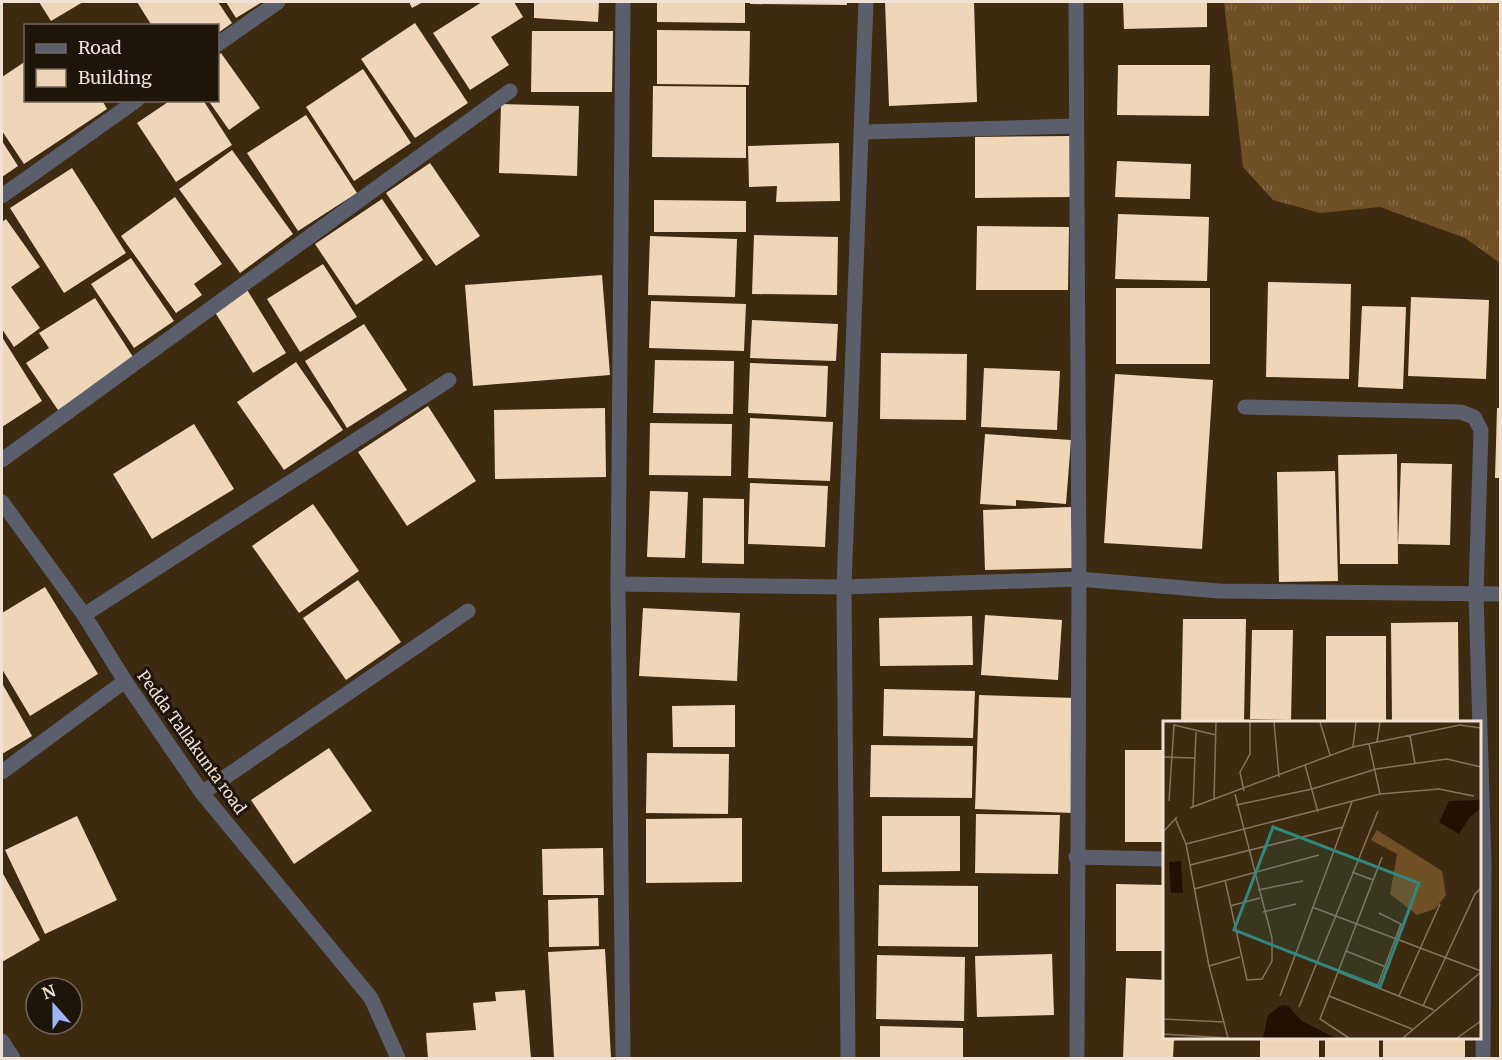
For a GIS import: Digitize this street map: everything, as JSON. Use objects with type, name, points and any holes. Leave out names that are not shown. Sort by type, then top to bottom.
[{"type":"street","points":[[219,43],[278,2]]},
{"type":"street","points":[[623,2],[618,584],[623,1059]]},
{"type":"street","points":[[848,1059],[844,587],[863,132],[866,2]]},
{"type":"street","points":[[1076,2],[1079,579],[1076,857],[1077,1059]]},
{"type":"street","points":[[2,460],[510,91]]},
{"type":"street","points":[[2,196],[134,102]]},
{"type":"street","points":[[863,132],[1076,126]]},
{"type":"street","points":[[84,615],[449,380]]},
{"type":"street","points":[[1245,407],[1461,411],[1474,417],[1481,430],[1476,594],[1479,721]]},
{"type":"street","name":"Pedda Tallakunta road","points":[[2,502],[84,615],[125,681],[202,793],[371,998],[398,1059]]},
{"type":"street","points":[[618,584],[844,587],[1079,579],[1219,591],[1500,594]]},
{"type":"street","points":[[202,793],[468,611]]},
{"type":"street","points":[[2,772],[125,681]]},
{"type":"street","points":[[1481,819],[1483,1059]]},
{"type":"street","points":[[1076,857],[1163,859]]},
{"type":"street","points":[[2,1041],[13,1059]]},
{"type":"green space","points":[[1224,2],[1500,2],[1500,263],[1465,238],[1380,207],[1320,213],[1273,200],[1243,167]]},
{"type":"building","points":[[39,2],[83,2],[51,21]]},
{"type":"building","points":[[137,2],[218,2],[232,23],[219,32],[219,24],[151,24]]},
{"type":"building","points":[[226,2],[262,2],[236,18]]},
{"type":"building","points":[[409,2],[423,2],[412,8]]},
{"type":"building","points":[[482,2],[514,2],[523,17],[491,37],[509,65],[470,90],[433,33]]},
{"type":"building","points":[[534,2],[599,2],[598,22],[534,18]]},
{"type":"building","points":[[657,2],[745,2],[745,23],[657,22]]},
{"type":"building","points":[[750,2],[847,2],[847,5],[750,4]]},
{"type":"building","points":[[885,2],[974,2],[977,102],[889,106]]},
{"type":"building","points":[[1123,2],[1207,2],[1207,27],[1124,29]]},
{"type":"building","points":[[415,23],[468,103],[415,138],[361,59]]},
{"type":"building","points":[[657,30],[750,31],[749,85],[657,84]]},
{"type":"building","points":[[532,31],[613,31],[612,92],[531,92]]},
{"type":"building","points":[[221,53],[260,108],[229,130],[209,102],[219,102],[219,54]]},
{"type":"building","points":[[24,62],[24,102],[103,102],[107,109],[24,164],[2,131],[2,77]]},
{"type":"building","points":[[1118,65],[1210,65],[1209,116],[1117,115]]},
{"type":"building","points":[[363,69],[411,143],[354,181],[306,107]]},
{"type":"building","points":[[653,86],[746,87],[746,158],[652,157]]},
{"type":"building","points":[[168,102],[204,102],[232,145],[176,182],[137,123]]},
{"type":"building","points":[[501,104],[579,106],[577,176],[499,173]]},
{"type":"building","points":[[306,115],[357,193],[298,231],[247,153]]},
{"type":"building","points":[[1070,136],[1071,197],[975,198],[975,137]]},
{"type":"building","points":[[2,141],[18,166],[2,177]]},
{"type":"building","points":[[839,143],[840,201],[776,202],[777,186],[749,187],[748,146]]},
{"type":"building","points":[[232,150],[293,234],[240,273],[179,189]]},
{"type":"building","points":[[1117,161],[1191,164],[1190,199],[1115,197]]},
{"type":"building","points":[[430,163],[480,236],[436,266],[386,193]]},
{"type":"building","points":[[72,168],[126,253],[64,293],[10,208]]},
{"type":"building","points":[[175,197],[222,264],[194,284],[202,295],[176,313],[121,236]]},
{"type":"building","points":[[382,199],[423,260],[356,305],[315,244]]},
{"type":"building","points":[[654,200],[746,201],[746,232],[654,232]]},
{"type":"building","points":[[1118,214],[1209,217],[1207,281],[1115,279]]},
{"type":"building","points":[[6,219],[40,267],[11,287],[40,328],[14,347],[2,329],[2,222]]},
{"type":"building","points":[[977,226],[1069,227],[1068,290],[976,290]]},
{"type":"building","points":[[754,235],[838,237],[837,295],[752,294]]},
{"type":"building","points":[[650,236],[737,239],[735,297],[648,295]]},
{"type":"building","points":[[131,258],[174,321],[134,348],[91,284]]},
{"type":"building","points":[[323,264],[357,317],[300,352],[267,299]]},
{"type":"building","points":[[602,275],[610,375],[473,386],[465,285]]},
{"type":"building","points":[[1268,282],[1351,284],[1349,379],[1266,377]]},
{"type":"building","points":[[246,288],[286,353],[253,373],[213,309]]},
{"type":"building","points":[[1116,288],[1210,288],[1210,364],[1116,364]]},
{"type":"building","points":[[1411,297],[1489,300],[1486,379],[1408,376]]},
{"type":"building","points":[[95,298],[135,360],[58,410],[26,363],[49,348],[39,333]]},
{"type":"building","points":[[651,301],[746,304],[744,351],[649,348]]},
{"type":"building","points":[[1362,306],[1406,307],[1403,389],[1358,387]]},
{"type":"building","points":[[752,320],[838,324],[836,361],[750,358]]},
{"type":"building","points":[[364,324],[407,390],[347,428],[305,361]]},
{"type":"building","points":[[2,337],[42,401],[2,427]]},
{"type":"building","points":[[881,353],[967,354],[966,420],[880,419]]},
{"type":"building","points":[[655,360],[734,361],[733,414],[653,413]]},
{"type":"building","points":[[296,362],[343,430],[284,470],[237,402]]},
{"type":"building","points":[[750,363],[828,366],[826,417],[748,413]]},
{"type":"building","points":[[984,368],[1060,371],[1057,430],[981,427]]},
{"type":"building","points":[[1115,374],[1213,380],[1202,549],[1104,543]]},
{"type":"building","points":[[428,406],[476,481],[407,526],[358,452]]},
{"type":"building","points":[[605,408],[606,477],[495,479],[494,410]]},
{"type":"building","points":[[1497,408],[1500,408],[1500,478],[1495,478]]},
{"type":"building","points":[[750,418],[833,422],[830,481],[748,478]]},
{"type":"building","points":[[650,423],[732,424],[731,476],[649,475]]},
{"type":"building","points":[[194,424],[234,489],[152,539],[113,474]]},
{"type":"building","points":[[985,434],[1071,440],[1066,504],[1016,500],[1016,506],[980,504]]},
{"type":"building","points":[[1397,454],[1398,564],[1340,564],[1338,455]]},
{"type":"building","points":[[1401,463],[1452,464],[1450,545],[1398,544]]},
{"type":"building","points":[[1335,471],[1338,581],[1279,582],[1277,472]]},
{"type":"building","points":[[750,483],[828,486],[825,547],[748,544]]},
{"type":"building","points":[[650,491],[688,492],[685,558],[647,557]]},
{"type":"building","points":[[703,498],[744,499],[744,564],[702,563]]},
{"type":"building","points":[[313,504],[359,571],[299,613],[252,546]]},
{"type":"building","points":[[1071,507],[1073,568],[985,570],[983,510]]},
{"type":"building","points":[[358,580],[401,642],[346,680],[303,618]]},
{"type":"building","points":[[45,587],[98,674],[30,716],[2,669],[2,613]]},
{"type":"building","points":[[643,608],[740,613],[737,681],[639,676]]},
{"type":"building","points":[[985,615],[1062,620],[1058,680],[981,675]]},
{"type":"building","points":[[972,616],[973,665],[880,666],[879,618]]},
{"type":"building","points":[[1183,619],[1246,619],[1244,721],[1181,721]]},
{"type":"building","points":[[1458,622],[1459,721],[1392,721],[1391,623]]},
{"type":"building","points":[[1252,630],[1293,630],[1291,720],[1250,719]]},
{"type":"building","points":[[1326,636],[1386,636],[1386,721],[1326,721]]},
{"type":"building","points":[[2,683],[32,736],[2,754]]},
{"type":"building","points":[[884,689],[975,691],[973,738],[883,736]]},
{"type":"building","points":[[979,695],[1077,698],[1073,813],[975,809]]},
{"type":"building","points":[[735,705],[735,747],[673,747],[672,706]]},
{"type":"building","points":[[871,745],[973,746],[972,798],[870,797]]},
{"type":"building","points":[[329,748],[372,811],[294,864],[251,800]]},
{"type":"building","points":[[1125,750],[1163,750],[1163,842],[1125,842]]},
{"type":"building","points":[[647,753],[729,754],[728,814],[646,813]]},
{"type":"building","points":[[976,814],[1060,815],[1058,874],[975,873]]},
{"type":"building","points":[[77,816],[117,900],[45,934],[5,850]]},
{"type":"building","points":[[882,816],[960,816],[960,871],[882,872]]},
{"type":"building","points":[[742,818],[742,882],[646,883],[646,819]]},
{"type":"building","points":[[603,848],[604,895],[543,895],[542,849]]},
{"type":"building","points":[[2,872],[40,940],[2,962]]},
{"type":"building","points":[[1116,884],[1163,885],[1163,951],[1116,951]]},
{"type":"building","points":[[879,885],[978,886],[978,947],[878,946]]},
{"type":"building","points":[[598,898],[599,946],[549,947],[548,900]]},
{"type":"building","points":[[605,949],[611,1058],[554,1058],[548,952]]},
{"type":"building","points":[[1052,954],[1054,1015],[977,1017],[975,956]]},
{"type":"building","points":[[877,955],[965,957],[964,1021],[876,1019]]},
{"type":"building","points":[[1126,978],[1163,980],[1163,1039],[1174,1039],[1173,1058],[1123,1058]]},
{"type":"building","points":[[525,990],[531,1058],[428,1058],[426,1033],[476,1030],[473,1003],[496,1001],[495,992]]},
{"type":"building","points":[[880,1026],[963,1028],[963,1058],[880,1058]]},
{"type":"building","points":[[1260,1039],[1319,1039],[1319,1058],[1260,1058]]},
{"type":"building","points":[[1325,1039],[1379,1039],[1379,1058],[1325,1058]]},
{"type":"building","points":[[1383,1039],[1465,1039],[1465,1058],[1383,1058]]}]
